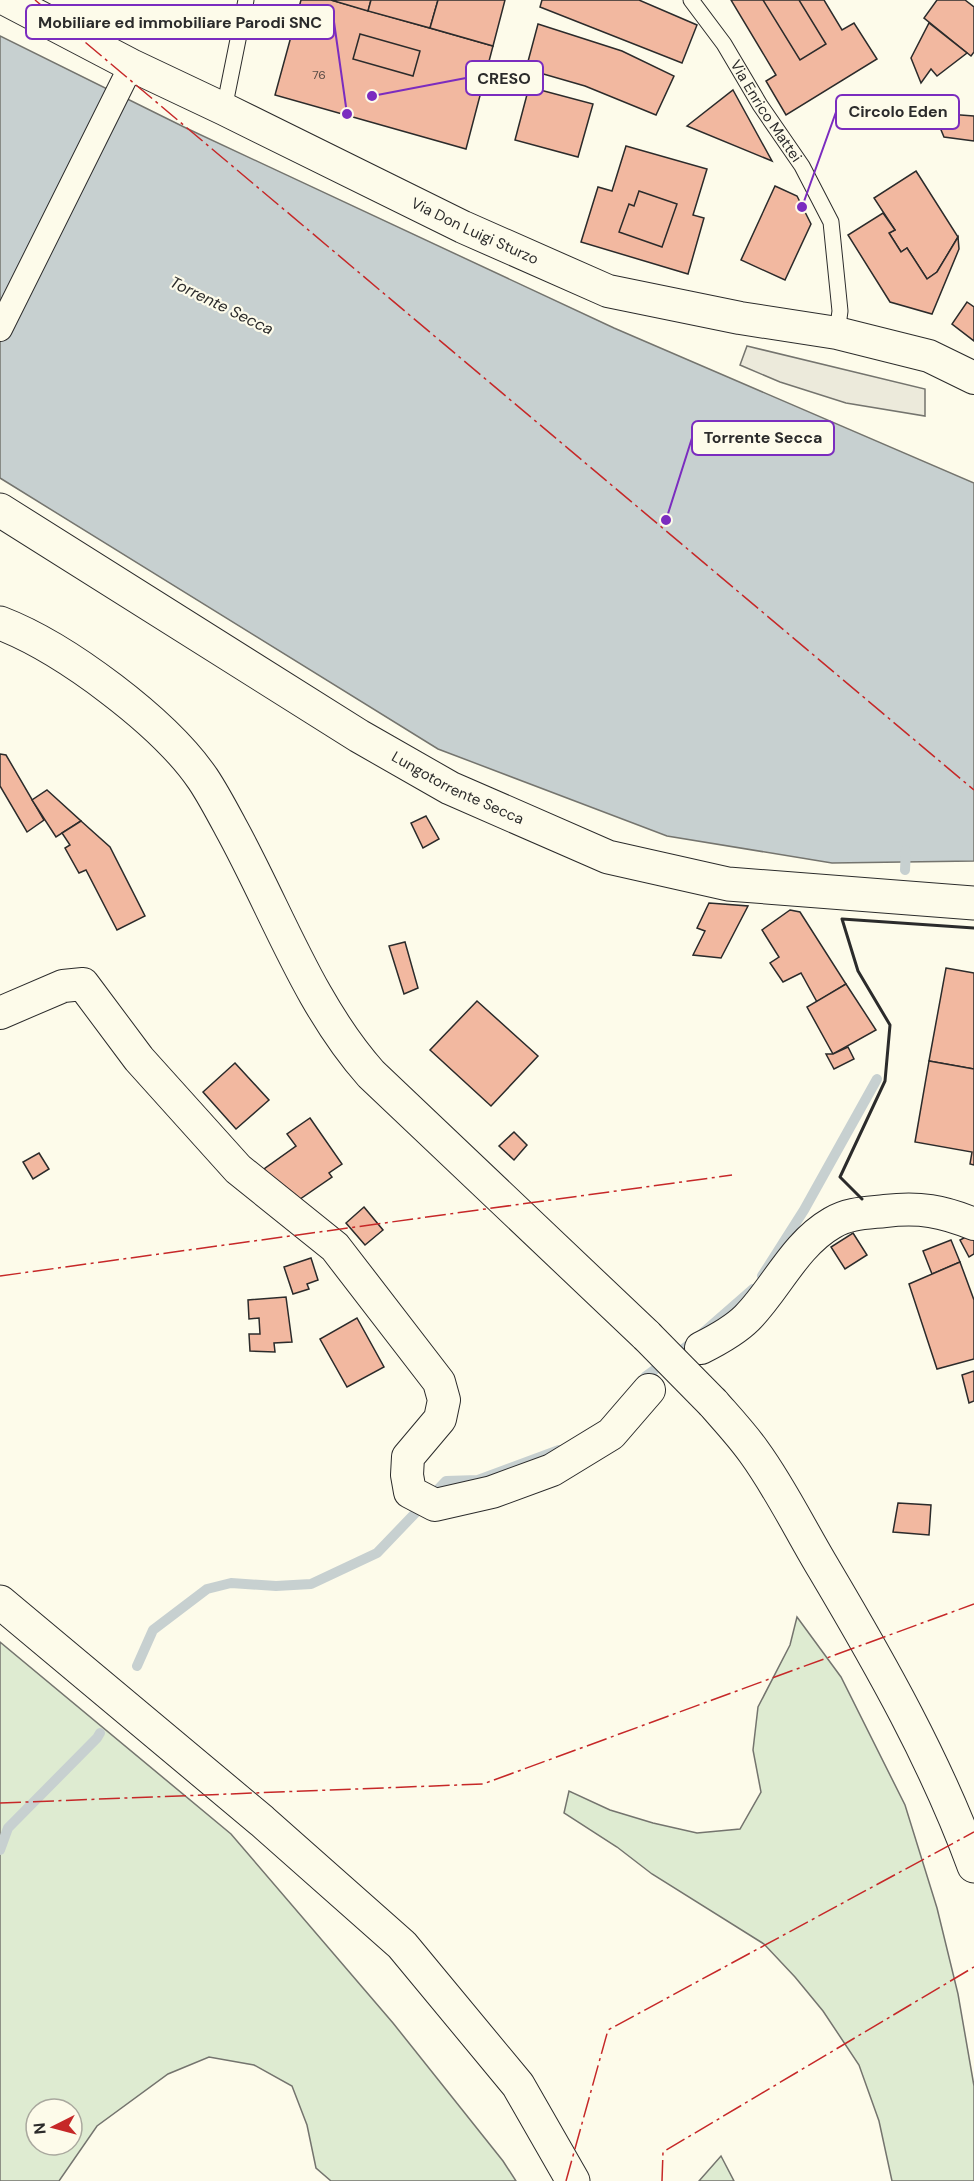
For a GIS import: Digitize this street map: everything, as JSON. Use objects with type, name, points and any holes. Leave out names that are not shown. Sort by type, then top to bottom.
[{"type":"main road","name":"Lungotorrente Secca","points":[[0,510],[359,736],[450,788],[608,857],[728,884],[974,903]]},
{"type":"main road","points":[[0,623],[74,663],[114,693],[181,752],[203,779],[221,810],[306,976],[341,1036],[356,1056],[380,1082],[647,1336],[713,1403],[754,1451],[884,1673],[958,1822],[974,1866]]},
{"type":"main road","points":[[0,1602],[262,1821],[402,1945],[518,2085],[573,2181]]},
{"type":"street","name":"Via Don Luigi Sturzo","points":[[7,0],[131,65],[463,227],[608,291],[740,318],[837,333],[929,356],[974,378]]},
{"type":"street","points":[[0,329],[125,78]]},
{"type":"street","points":[[0,1013],[63,986],[83,984],[139,1059],[238,1169],[335,1247],[439,1382],[444,1400],[440,1419],[408,1458],[407,1475],[410,1492],[435,1505],[492,1492],[552,1470],[611,1434],[649,1390]]},
{"type":"street","points":[[701,1348],[723,1337],[746,1318],[809,1241],[832,1223],[852,1214],[904,1209],[946,1212],[974,1224]]},
{"type":"lane","points":[[225,109],[246,0]]},
{"type":"lane","name":"Via Enrico Mattei","points":[[691,0],[724,44],[760,105],[802,166],[831,222],[840,311],[837,333]]},
{"type":"green space","points":[[797,1617],[841,1677],[905,1805],[937,1908],[958,1994],[974,2086],[974,2181],[892,2181],[879,2121],[859,2065],[823,2011],[795,1977],[764,1944],[652,1874],[617,1847],[564,1813],[569,1791],[610,1810],[697,1833],[740,1829],[761,1792],[753,1750],[758,1707],[790,1645]]},
{"type":"green space","points":[[0,1642],[231,1834],[393,2023],[503,2161],[516,2181],[331,2181],[316,2168],[307,2125],[292,2086],[254,2065],[209,2057],[168,2074],[97,2126],[84,2145],[84,2097],[24,2097],[24,2157],[76,2157],[59,2181],[0,2181]]},
{"type":"green space","points":[[721,2156],[734,2181],[699,2181]]},
{"type":"shaded area","points":[[747,346],[925,389],[925,416],[846,403],[780,382],[740,365]]},
{"type":"water","points":[[0,36],[186,128],[614,328],[974,483],[974,861],[832,863],[667,836],[438,749],[0,478]]},
{"type":"building","points":[[301,0],[331,0],[493,46],[466,149],[275,95]]},
{"type":"building","points":[[331,0],[371,0],[368,11]]},
{"type":"building","points":[[371,0],[438,0],[430,28],[368,11]]},
{"type":"building","points":[[438,0],[505,0],[493,46],[430,28]]},
{"type":"building","points":[[542,0],[639,0],[697,25],[682,63],[540,7]]},
{"type":"building","points":[[731,0],[824,0],[842,30],[854,23],[877,59],[786,115],[766,81],[776,75]]},
{"type":"building","points":[[763,0],[799,0],[826,44],[800,60]]},
{"type":"building","points":[[937,0],[965,0],[974,7],[974,52],[971,56],[924,18]]},
{"type":"building","points":[[929,23],[967,53],[937,76],[931,69],[921,83],[911,58]]},
{"type":"building","points":[[538,24],[622,51],[674,76],[656,115],[585,86],[526,69]]},
{"type":"building","points":[[360,34],[420,51],[413,76],[353,59]]},
{"type":"building","points":[[529,87],[593,104],[578,157],[515,140]]},
{"type":"building","points":[[733,90],[772,161],[687,126]]},
{"type":"building","points":[[934,113],[974,116],[974,141],[944,137]]},
{"type":"building","points":[[626,146],[707,169],[693,215],[704,218],[688,274],[581,242],[598,187],[612,191]]},
{"type":"building","points":[[916,171],[958,237],[937,272],[927,279],[907,248],[901,252],[889,233],[895,230],[874,198]]},
{"type":"building","points":[[775,186],[797,196],[811,224],[785,280],[741,260]]},
{"type":"building","points":[[639,191],[677,204],[662,247],[619,232],[629,204],[634,206]]},
{"type":"building","points":[[883,213],[895,230],[889,233],[901,252],[907,248],[927,279],[937,272],[958,237],[959,249],[932,314],[890,302],[848,235]]},
{"type":"building","points":[[967,302],[974,307],[974,341],[952,324]]},
{"type":"building","points":[[0,754],[6,755],[44,820],[27,832],[0,786]]},
{"type":"building","points":[[47,790],[81,821],[56,837],[32,800]]},
{"type":"building","points":[[426,816],[439,839],[423,848],[411,823]]},
{"type":"building","points":[[81,821],[110,847],[145,916],[117,930],[86,870],[79,873],[65,848],[70,845],[62,833]]},
{"type":"building","points":[[709,903],[748,906],[721,958],[693,955],[705,931],[697,928]]},
{"type":"building","points":[[790,910],[800,912],[846,984],[817,1002],[801,973],[783,982],[770,963],[779,957],[762,930]]},
{"type":"building","points":[[405,942],[418,988],[404,994],[389,946]]},
{"type":"building","points":[[946,968],[974,973],[974,1069],[929,1061]]},
{"type":"building","points":[[846,984],[876,1030],[833,1054],[807,1007]]},
{"type":"building","points":[[477,1001],[538,1056],[491,1106],[430,1050]]},
{"type":"building","points":[[848,1047],[854,1059],[834,1069],[826,1054],[833,1054]]},
{"type":"building","points":[[929,1061],[974,1069],[974,1165],[970,1164],[972,1152],[915,1142]]},
{"type":"building","points":[[235,1063],[269,1100],[236,1129],[203,1092]]},
{"type":"building","points":[[310,1118],[342,1164],[329,1173],[332,1177],[290,1206],[264,1169],[296,1146],[287,1134]]},
{"type":"building","points":[[514,1132],[527,1145],[514,1160],[499,1146]]},
{"type":"building","points":[[39,1153],[49,1169],[33,1179],[23,1162]]},
{"type":"building","points":[[364,1207],[383,1230],[365,1245],[346,1223]]},
{"type":"building","points":[[853,1233],[867,1255],[845,1269],[831,1247]]},
{"type":"building","points":[[971,1234],[974,1238],[974,1254],[969,1257],[960,1240]]},
{"type":"building","points":[[951,1240],[960,1262],[932,1274],[923,1251]]},
{"type":"building","points":[[311,1258],[318,1280],[307,1284],[309,1289],[293,1294],[284,1267]]},
{"type":"building","points":[[960,1262],[974,1300],[974,1359],[937,1369],[909,1284]]},
{"type":"building","points":[[286,1297],[292,1342],[274,1343],[275,1352],[250,1351],[249,1334],[260,1334],[259,1318],[249,1319],[248,1300]]},
{"type":"building","points":[[357,1318],[384,1367],[347,1387],[320,1339]]},
{"type":"building","points":[[974,1371],[974,1401],[969,1403],[962,1375]]},
{"type":"building","points":[[898,1503],[931,1505],[929,1535],[893,1532]]},
{"type":"waterway","points":[[905,870],[906,850]]},
{"type":"waterway","points":[[762,1276],[804,1210],[877,1079]]},
{"type":"waterway","points":[[639,1384],[646,1376],[690,1344],[753,1289]]},
{"type":"waterway","points":[[137,1666],[153,1630],[207,1589],[231,1583],[276,1586],[311,1584],[377,1553],[446,1481],[478,1480],[559,1450]]},
{"type":"waterway","points":[[0,1850],[8,1828],[100,1733]]},
{"type":"wall","points":[[862,1199],[840,1177],[885,1081],[890,1025],[858,971],[842,919],[974,928]]},
{"type":"power","points":[[35,0],[974,790]]},
{"type":"power","points":[[0,1276],[732,1175]]},
{"type":"power","points":[[0,1803],[483,1784],[974,1604]]},
{"type":"power","points":[[566,2181],[608,2030],[974,1832]]},
{"type":"power","points":[[662,2181],[663,2152],[974,1967]]},
{"type":"place","name":"CRESO","points":[[372,96]]},
{"type":"place","name":"Mobiliare ed immobiliare Parodi SNC","points":[[347,114]]},
{"type":"place","name":"Circolo Eden","points":[[802,207]]},
{"type":"place","name":"Torrente Secca","points":[[666,520]]}]
